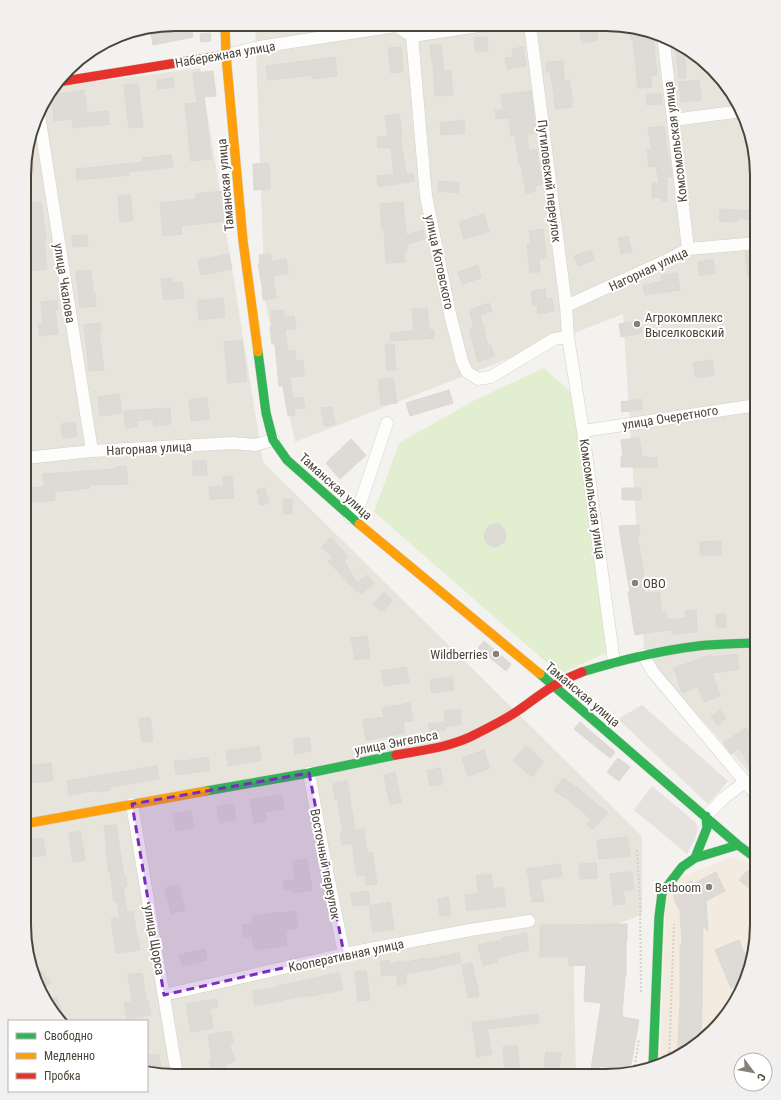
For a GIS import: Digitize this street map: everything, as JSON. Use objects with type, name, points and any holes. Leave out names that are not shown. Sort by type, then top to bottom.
[{"type":"street","name":"Таманская улица","points":[[225,31],[226,55],[243,241],[266,413],[273,440],[287,460],[314,485],[553,685],[738,844]]},
{"type":"street","name":"Набережная улица","points":[[66,81],[226,55],[259,47],[359,31]]},
{"type":"street","name":"Набережная улица","points":[[405,31],[412,36]]},
{"type":"street","points":[[412,36],[445,31]]},
{"type":"street","name":"Путиловский переулок","points":[[531,31],[566,306],[568,337]]},
{"type":"street","name":"улица Котовского","points":[[412,36],[426,196],[450,314],[462,361],[467,372],[478,379],[492,377],[554,339],[568,337]]},
{"type":"street","name":"Комсомольская улица","points":[[664,43],[688,249]]},
{"type":"street","points":[[673,120],[735,112]]},
{"type":"street","name":"улица Чкалова","points":[[40,125],[92,451]]},
{"type":"street","name":"Нагорная улица","points":[[566,306],[688,249],[750,244]]},
{"type":"street","name":"Комсомольская улица","points":[[568,337],[583,431],[614,662]]},
{"type":"street","name":"улица Очеретного","points":[[583,431],[750,406]]},
{"type":"street","points":[[350,516],[360,504],[386,423]]},
{"type":"street","name":"Нагорная улица","points":[[31,457],[92,451],[232,443],[255,445],[273,440]]},
{"type":"street","name":"улица Энгельса","points":[[31,823],[309,773],[447,745],[475,735],[517,711],[553,685],[574,675],[614,662],[643,655],[699,646],[750,643]]},
{"type":"street","points":[[643,655],[653,672],[750,788]]},
{"type":"street","name":"Восточный переулок","points":[[309,773],[344,954]]},
{"type":"street","points":[[695,858],[707,828],[706,816],[724,797],[745,782]]},
{"type":"street","name":"улица Щорса","points":[[132,804],[176,1069]]},
{"type":"street","points":[[653,1061],[659,917],[662,893],[682,867],[695,858],[738,844],[750,853]]},
{"type":"street","name":"Кооперативная улица","points":[[164,995],[344,954],[470,930],[529,921]]},
{"type":"path","points":[[637,850],[640,900],[641,993]]},
{"type":"path","points":[[669,1054],[674,924]]},
{"type":"path","points":[[635,1066],[640,1035]]},
{"type":"highlighted area","points":[[309,773],[344,954],[164,995],[132,804]]},
{"type":"shaded area","points":[[255,31],[616,31],[643,36],[670,46],[686,55],[708,73],[726,95],[735,111],[745,138],[750,165],[750,773],[667,681],[644,648],[623,314],[295,442],[265,301]]},
{"type":"shaded area","points":[[200,68],[263,462],[642,836],[642,915],[573,940],[576,1069],[156,1068],[148,1066],[148,1020],[67,1020],[50,997],[36,962],[31,935],[31,165],[36,138],[42,120],[50,103],[62,86]]},
{"type":"shaded area","points":[[642,705],[728,781],[708,804],[618,719]]},
{"type":"shaded area","points":[[652,786],[695,822],[698,828],[695,839],[687,854],[634,810]]},
{"type":"shaded area","points":[[732,857],[750,863],[750,935],[745,962],[739,980],[726,1005],[708,1027],[694,1039],[678,1050],[660,1058],[666,896],[679,878]]},
{"type":"green space","points":[[544,368],[575,396],[605,620],[606,653],[560,674],[374,512],[399,443],[473,401]]},
{"type":"building","points":[[165,31],[192,31],[193,37],[153,45],[151,33]]},
{"type":"building","points":[[580,31],[596,31],[598,40],[582,43]]},
{"type":"building","points":[[210,33],[211,41],[201,42],[200,34]]},
{"type":"building","points":[[630,33],[654,40],[657,75],[651,76],[652,87],[638,88],[633,39],[631,40]]},
{"type":"building","points":[[487,37],[488,51],[476,52],[474,38]]},
{"type":"building","points":[[441,44],[444,71],[451,70],[453,95],[435,96],[433,62],[430,45]]},
{"type":"building","points":[[401,47],[403,72],[391,73],[388,48]]},
{"type":"building","points":[[523,47],[526,66],[507,69],[505,58],[514,57],[512,49]]},
{"type":"building","points":[[676,49],[687,56],[685,56],[686,78],[679,78]]},
{"type":"building","points":[[335,57],[337,76],[312,79],[312,75],[268,80],[266,66]]},
{"type":"building","points":[[563,61],[564,81],[569,80],[573,102],[571,102],[572,107],[555,109],[555,100],[550,72],[546,72],[546,62]]},
{"type":"building","points":[[213,71],[216,96],[204,97],[211,159],[191,161],[185,104],[197,103],[193,73]]},
{"type":"building","points":[[173,78],[174,87],[158,89],[157,80]]},
{"type":"building","points":[[699,80],[701,100],[681,102],[679,82]]},
{"type":"building","points":[[138,84],[143,127],[129,128],[124,85]]},
{"type":"building","points":[[84,90],[87,113],[108,111],[110,124],[73,128],[72,119],[54,121],[52,99],[55,94]]},
{"type":"building","points":[[531,91],[536,133],[527,134],[529,151],[537,149],[543,184],[535,186],[536,191],[526,193],[521,164],[519,164],[515,135],[511,136],[509,118],[496,119],[495,110],[503,110],[501,95]]},
{"type":"building","points":[[661,93],[662,104],[647,105],[646,95]]},
{"type":"building","points":[[399,114],[402,134],[400,135],[406,174],[413,173],[414,181],[378,187],[377,176],[394,174],[391,148],[378,148],[377,137],[388,137],[385,116]]},
{"type":"building","points":[[464,120],[465,133],[441,135],[440,123]]},
{"type":"building","points":[[664,126],[672,176],[667,177],[667,201],[662,201],[662,198],[652,198],[652,184],[659,183],[656,166],[649,167],[647,150],[652,150],[648,128]]},
{"type":"building","points":[[171,155],[173,167],[129,172],[129,175],[77,180],[76,169],[143,162],[143,158]]},
{"type":"building","points":[[32,156],[34,173],[31,173]]},
{"type":"building","points":[[269,163],[270,189],[254,190],[253,164]]},
{"type":"building","points":[[439,181],[459,183],[458,193],[438,191]]},
{"type":"building","points":[[222,191],[225,221],[181,226],[182,234],[163,236],[160,203],[196,199],[196,194]]},
{"type":"building","points":[[130,194],[133,220],[120,222],[118,196]]},
{"type":"building","points":[[41,202],[46,239],[44,239],[47,269],[31,271],[31,226],[31,203]]},
{"type":"building","points":[[403,202],[406,235],[423,230],[425,239],[407,244],[407,251],[404,252],[405,262],[386,263],[384,230],[382,230],[380,204]]},
{"type":"building","points":[[720,209],[750,211],[750,219],[737,219],[737,222],[719,221]]},
{"type":"building","points":[[484,214],[489,232],[464,239],[459,222]]},
{"type":"building","points":[[543,229],[547,258],[539,259],[540,272],[530,273],[527,244],[531,243],[529,231]]},
{"type":"building","points":[[87,235],[88,246],[73,247],[72,236]]},
{"type":"building","points":[[628,236],[632,252],[621,254],[618,238]]},
{"type":"building","points":[[591,250],[594,260],[578,266],[574,256]]},
{"type":"building","points":[[750,251],[750,278],[748,278],[745,252]]},
{"type":"building","points":[[229,254],[232,269],[201,275],[198,260]]},
{"type":"building","points":[[270,254],[272,262],[286,259],[288,273],[273,276],[276,298],[263,300],[258,264],[260,264],[259,255]]},
{"type":"building","points":[[713,259],[715,273],[700,276],[698,262]]},
{"type":"building","points":[[478,265],[481,278],[462,284],[458,272]]},
{"type":"building","points":[[91,270],[96,306],[80,308],[76,272]]},
{"type":"building","points":[[677,273],[680,290],[645,295],[643,286],[662,281],[661,275]]},
{"type":"building","points":[[172,278],[173,283],[182,282],[184,298],[164,300],[161,279]]},
{"type":"building","points":[[545,289],[546,299],[552,298],[554,311],[538,314],[537,305],[533,306],[531,291]]},
{"type":"building","points":[[223,298],[225,317],[199,320],[197,301]]},
{"type":"building","points":[[57,300],[58,310],[55,310],[58,334],[40,336],[38,324],[43,323],[41,302]]},
{"type":"building","points":[[489,303],[492,311],[480,315],[488,346],[491,345],[494,356],[478,362],[469,329],[474,327],[469,310]]},
{"type":"building","points":[[427,308],[429,330],[434,330],[434,338],[390,341],[390,333],[414,331],[412,309]]},
{"type":"building","points":[[284,310],[284,317],[294,316],[296,328],[285,330],[288,351],[295,351],[296,361],[303,360],[304,376],[290,377],[293,399],[303,397],[305,408],[294,409],[295,415],[288,416],[283,386],[279,386],[275,344],[272,344],[270,327],[272,326],[271,311]]},
{"type":"building","points":[[640,320],[642,333],[621,337],[619,324]]},
{"type":"building","points":[[100,323],[101,332],[99,332],[104,370],[89,371],[84,325]]},
{"type":"building","points":[[242,340],[247,381],[228,383],[224,342]]},
{"type":"building","points":[[385,344],[394,344],[396,370],[387,371]]},
{"type":"building","points":[[712,360],[714,375],[696,378],[693,363]]},
{"type":"building","points":[[393,378],[397,403],[381,405],[378,380]]},
{"type":"building","points":[[449,390],[453,403],[410,416],[406,403]]},
{"type":"building","points":[[119,394],[122,413],[100,416],[98,397]]},
{"type":"building","points":[[207,398],[209,419],[191,421],[189,400]]},
{"type":"building","points":[[641,399],[643,409],[622,412],[621,402]]},
{"type":"building","points":[[332,407],[335,424],[324,426],[321,408]]},
{"type":"building","points":[[170,408],[171,424],[154,426],[153,419],[136,421],[137,426],[126,428],[124,411]]},
{"type":"building","points":[[75,422],[77,436],[63,438],[61,424]]},
{"type":"building","points":[[639,438],[642,457],[657,458],[657,467],[621,467],[621,457],[623,457],[621,440]]},
{"type":"building","points":[[351,439],[366,455],[340,479],[326,463]]},
{"type":"building","points":[[193,461],[206,461],[207,475],[193,476]]},
{"type":"building","points":[[126,466],[128,484],[89,485],[90,488],[54,492],[55,500],[31,502],[31,488],[44,487],[43,474],[116,469],[116,467]]},
{"type":"building","points":[[232,476],[234,498],[210,499],[209,487],[224,486],[223,477]]},
{"type":"building","points":[[265,488],[269,503],[260,505],[257,490]]},
{"type":"building","points":[[622,488],[641,488],[641,500],[622,500]]},
{"type":"building","points":[[283,499],[292,499],[292,514],[284,514]]},
{"type":"building","points":[[498,523],[505,530],[506,537],[505,541],[499,546],[494,547],[485,541],[484,534],[489,526]]},
{"type":"building","points":[[639,525],[640,536],[637,536],[644,574],[642,574],[645,594],[659,592],[662,613],[666,612],[667,620],[686,618],[685,611],[696,610],[697,632],[672,634],[672,630],[635,635],[628,592],[630,592],[619,526]]},
{"type":"building","points":[[331,537],[348,557],[344,561],[357,583],[367,575],[374,583],[361,594],[359,591],[357,592],[328,561],[332,557],[321,547]]},
{"type":"building","points":[[721,541],[721,555],[700,555],[700,542]]},
{"type":"building","points":[[384,592],[393,601],[382,612],[373,604]]},
{"type":"building","points":[[716,614],[726,614],[726,628],[716,628]]},
{"type":"building","points":[[367,636],[370,658],[355,660],[351,638]]},
{"type":"building","name":"Wildberries","points":[[484,641],[511,664],[506,671],[478,648]]},
{"type":"building","points":[[737,654],[739,669],[712,673],[720,696],[704,702],[698,686],[682,693],[674,668],[710,655],[711,657]]},
{"type":"building","points":[[406,667],[409,682],[384,686],[381,671]]},
{"type":"building","points":[[452,677],[454,690],[432,693],[430,680]]},
{"type":"building","points":[[410,703],[413,721],[403,722],[405,733],[366,740],[363,720],[384,717],[382,708]]},
{"type":"building","points":[[460,709],[462,724],[446,727],[444,712]]},
{"type":"building","points":[[720,710],[726,718],[718,725],[711,717]]},
{"type":"building","points":[[150,717],[153,741],[142,742],[139,719]]},
{"type":"building","points":[[444,722],[445,730],[430,733],[428,724]]},
{"type":"building","points":[[580,722],[615,752],[610,758],[574,729]]},
{"type":"building","points":[[746,728],[750,734],[750,764],[739,748],[731,754],[723,743]]},
{"type":"building","points":[[309,737],[311,751],[295,754],[293,740]]},
{"type":"building","points":[[259,746],[261,760],[228,766],[226,751]]},
{"type":"building","points":[[526,746],[544,762],[532,777],[513,761]]},
{"type":"building","points":[[484,750],[490,768],[468,776],[462,758]]},
{"type":"building","points":[[208,757],[210,770],[176,775],[174,761]]},
{"type":"building","points":[[618,758],[630,767],[619,781],[607,772]]},
{"type":"building","points":[[51,763],[53,780],[31,783],[31,766]]},
{"type":"building","points":[[157,766],[159,779],[109,787],[110,790],[97,792],[97,790],[69,795],[67,781]]},
{"type":"building","points":[[440,768],[443,784],[430,786],[427,771]]},
{"type":"building","points":[[395,772],[401,802],[390,804],[384,775]]},
{"type":"building","points":[[564,778],[608,813],[593,829],[587,824],[591,819],[564,796],[554,790]]},
{"type":"building","points":[[347,781],[355,830],[364,829],[367,853],[372,852],[377,884],[366,885],[365,875],[357,876],[352,843],[342,845],[340,832],[343,832],[333,784]]},
{"type":"building","points":[[281,795],[284,809],[265,812],[266,821],[254,823],[250,800]]},
{"type":"building","points":[[233,803],[236,819],[220,823],[217,807]]},
{"type":"building","points":[[191,811],[194,828],[176,831],[173,814]]},
{"type":"building","points":[[116,825],[124,877],[126,876],[127,886],[123,887],[127,912],[133,911],[140,950],[116,953],[111,919],[120,918],[117,901],[114,901],[105,846],[107,846],[104,826]]},
{"type":"building","points":[[80,831],[85,860],[73,862],[69,833]]},
{"type":"building","points":[[627,837],[630,856],[599,859],[597,840]]},
{"type":"building","points":[[43,838],[46,855],[33,857],[33,855],[31,855],[31,840]]},
{"type":"building","points":[[307,859],[312,890],[293,893],[292,889],[284,890],[283,881],[295,880],[293,861]]},
{"type":"building","points":[[596,863],[597,878],[580,879],[579,864]]},
{"type":"building","points":[[560,864],[562,876],[540,880],[544,901],[532,902],[527,869]]},
{"type":"building","points":[[748,870],[750,872],[750,889],[739,880]]},
{"type":"building","points":[[632,872],[634,889],[623,891],[625,904],[614,905],[610,874]]},
{"type":"building","points":[[716,872],[725,891],[706,901],[708,930],[707,931],[703,923],[701,1033],[677,1050],[680,1004],[680,945],[682,945],[680,911],[674,899],[674,894],[681,885],[692,881],[693,884]]},
{"type":"building","points":[[491,874],[493,889],[503,887],[506,906],[467,911],[465,895],[479,893],[476,876]]},
{"type":"building","points":[[179,885],[185,910],[171,914],[165,888]]},
{"type":"building","points":[[368,891],[370,904],[353,906],[351,894]]},
{"type":"building","points":[[448,897],[451,915],[440,916],[438,899]]},
{"type":"building","points":[[390,902],[394,929],[373,932],[369,906]]},
{"type":"building","points":[[295,911],[298,928],[285,930],[287,945],[255,950],[252,936],[244,937],[242,925],[253,923],[252,916]]},
{"type":"building","points":[[627,924],[626,976],[622,1017],[639,1020],[631,1067],[616,1069],[599,1066],[599,1069],[591,1069],[601,1003],[584,1001],[586,965],[569,966],[569,957],[540,957],[540,925]]},
{"type":"building","points":[[526,933],[529,950],[496,958],[497,962],[483,965],[478,945],[503,940],[502,938]]},
{"type":"building","points":[[739,940],[744,953],[747,951],[736,986],[731,988],[715,950]]},
{"type":"building","points":[[205,949],[207,960],[182,966],[179,955]]},
{"type":"building","points":[[459,953],[461,963],[405,974],[407,983],[398,985],[396,974],[382,976],[380,962],[389,960],[389,964],[402,961],[403,963]]},
{"type":"building","points":[[472,963],[479,996],[468,998],[462,965]]},
{"type":"building","points":[[41,971],[51,982],[45,987],[42,980],[39,972]]},
{"type":"building","points":[[366,971],[370,1000],[358,1001],[355,972]]},
{"type":"building","points":[[142,973],[146,1000],[148,1000],[151,1015],[127,1019],[124,1003],[132,1002],[128,975]]},
{"type":"building","points":[[339,973],[343,989],[330,993],[307,997],[307,995],[255,1006],[253,991],[278,987]]},
{"type":"building","points":[[57,997],[63,1016],[55,1005],[51,999]]},
{"type":"building","points":[[216,999],[218,1007],[210,1009],[213,1028],[191,1032],[186,1004]]},
{"type":"building","points":[[538,1014],[539,1023],[487,1029],[492,1054],[477,1057],[472,1023]]},
{"type":"building","points":[[231,1031],[233,1043],[229,1043],[235,1061],[225,1065],[226,1069],[212,1069],[209,1061],[212,1060],[208,1035]]},
{"type":"building","points":[[517,1045],[519,1069],[505,1069],[503,1047]]},
{"type":"building","points":[[546,1052],[561,1053],[559,1069],[544,1069]]},
{"type":"building","points":[[159,1054],[161,1067],[148,1066],[148,1056]]},
{"type":"traffic: fast","points":[[258,352],[266,413],[273,440],[287,460],[359,524]]},
{"type":"traffic: fast","points":[[582,672],[639,656],[668,650],[717,644],[750,643]]},
{"type":"traffic: fast","points":[[540,674],[750,854]]},
{"type":"traffic: fast","points":[[206,791],[309,773],[396,755]]},
{"type":"traffic: fast","points":[[695,858],[707,828],[706,816]]},
{"type":"traffic: fast","points":[[653,1061],[659,917],[662,893],[682,867],[695,858],[738,845]]},
{"type":"traffic: slow","points":[[225,31],[226,55],[243,241],[258,352]]},
{"type":"traffic: slow","points":[[359,524],[540,674]]},
{"type":"traffic: slow","points":[[31,823],[206,791]]},
{"type":"traffic: jam","points":[[66,81],[226,55]]},
{"type":"traffic: jam","points":[[396,755],[437,748],[467,738],[509,717],[557,684],[582,672]]},
{"type":"place","name":"Агрокомплекс Выселковский","points":[[637,324]]},
{"type":"place","name":"ОВО","points":[[635,583]]},
{"type":"place","name":"Wildberries","points":[[496,654]]},
{"type":"place","name":"Betboom","points":[[709,887]]}]
